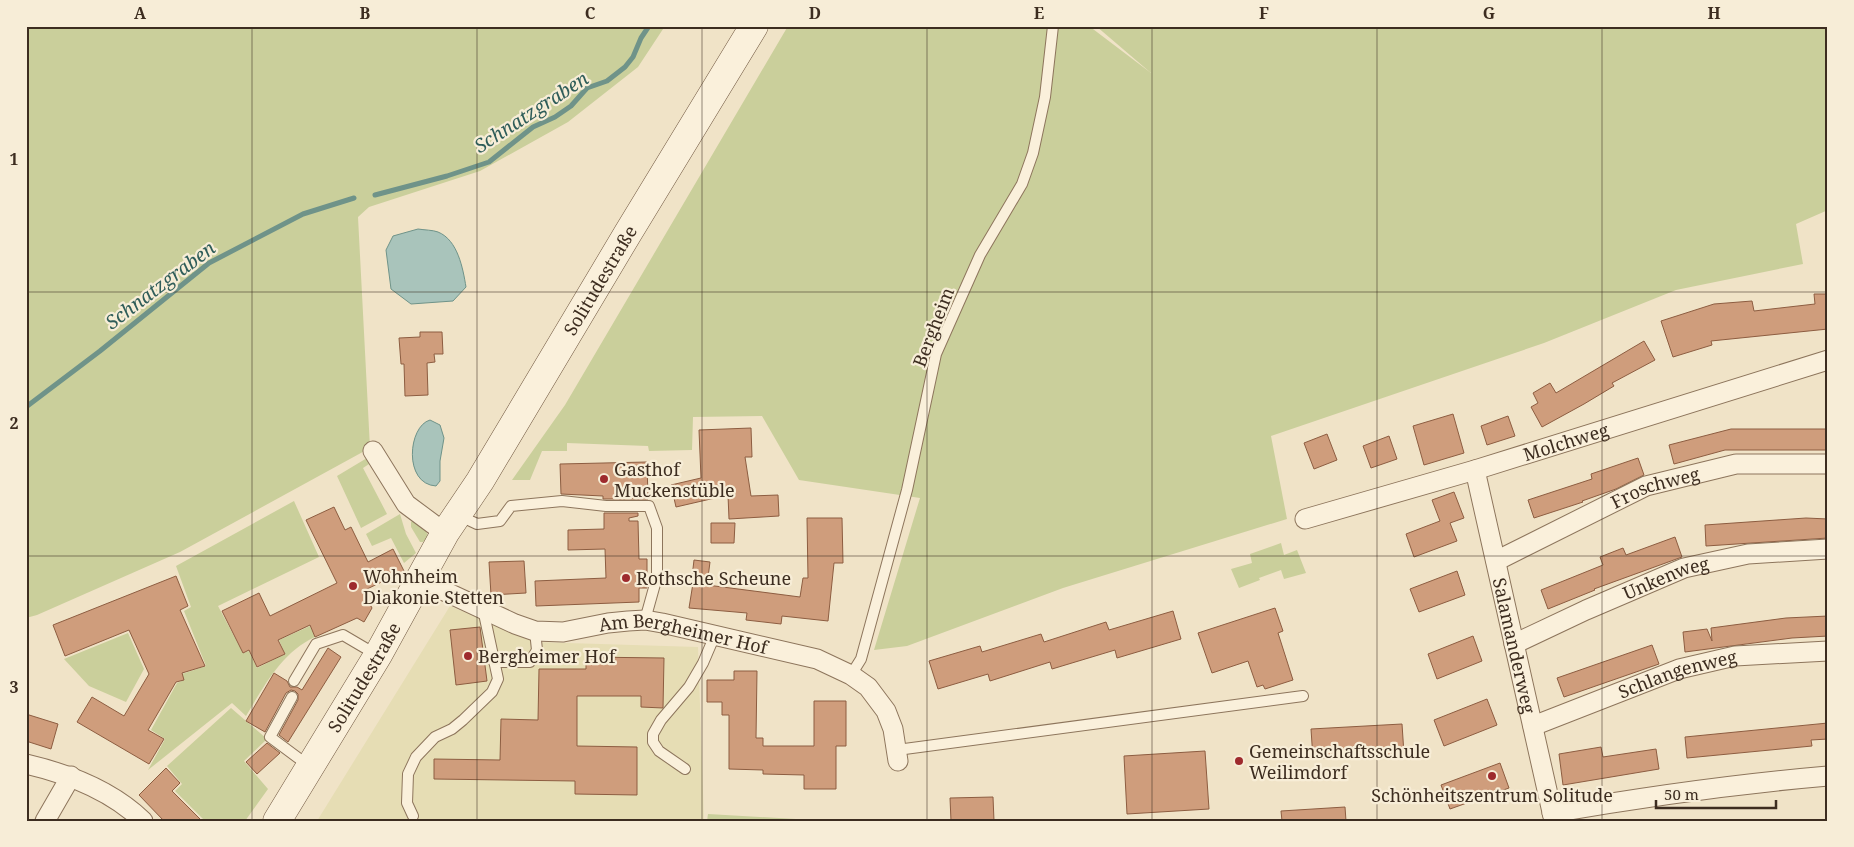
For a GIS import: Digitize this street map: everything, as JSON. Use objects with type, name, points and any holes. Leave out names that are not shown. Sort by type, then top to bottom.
[{"type":"street","name":"Solitudestraße","points":[[277,821],[378,655],[451,524],[480,481],[754,26]]},
{"type":"street","name":"Molchweg","points":[[1305,519],[1476,470],[1828,360]]},
{"type":"street","points":[[374,451],[406,504],[451,524]]},
{"type":"street","name":"Froschweg","points":[[1496,561],[1646,486],[1736,464],[1828,464]]},
{"type":"street","name":"Salamanderweg","points":[[1476,470],[1533,726],[1551,819]]},
{"type":"street","name":"Unkenweg","points":[[1514,644],[1586,610],[1684,568],[1748,554],[1828,550]]},
{"type":"street","name":"Am Bergheimer Hof","points":[[422,577],[439,588],[536,632],[564,632],[608,623],[645,620],[817,659],[851,675],[868,687],[886,711],[893,729],[897,755]]},
{"type":"street","name":"Schlangenweg","points":[[1533,726],[1679,669],[1735,656],[1828,651]]},
{"type":"street","points":[[26,764],[71,776],[117,801],[143,821]]},
{"type":"street","points":[[44,821],[71,776]]},
{"type":"street","points":[[1551,819],[1657,797],[1779,780],[1828,776]]},
{"type":"lane","name":"Bergheim","points":[[851,675],[861,659],[907,490],[936,354],[980,255],[1022,184],[1033,153],[1045,97],[1054,26]]},
{"type":"lane","points":[[451,524],[477,524],[500,521],[511,506],[562,501],[606,506],[649,506],[657,528],[657,577],[645,620]]},
{"type":"lane","points":[[413,816],[407,803],[408,774],[416,757],[435,737],[452,729],[463,720],[492,692],[498,679],[483,609]]},
{"type":"lane","points":[[494,662],[530,662],[537,650],[536,632]]},
{"type":"lane","points":[[294,681],[316,644],[343,635],[378,655]]},
{"type":"lane","points":[[685,769],[659,751],[653,742],[653,734],[661,720],[689,687],[703,663],[714,635]]},
{"type":"lane","points":[[897,755],[1303,696]]},
{"type":"lane","points":[[292,697],[270,737],[310,766]]},
{"type":"shaded area","name":"Bergheimer Hof","points":[[450,606],[535,642],[698,647],[704,821],[317,821]]},
{"type":"green space","points":[[26,26],[665,26],[638,67],[568,122],[480,171],[369,207],[358,217],[370,448],[180,552],[37,615],[26,618]]},
{"type":"green space","points":[[788,26],[1089,26],[1151,73],[1096,26],[1828,26],[1828,210],[1796,224],[1803,264],[1676,290],[1544,343],[1271,436],[1287,519],[1063,588],[907,646],[874,650],[920,498],[799,480],[762,416],[693,417],[692,450],[649,451],[648,446],[567,443],[567,451],[542,451],[530,480],[512,480],[565,405]]},
{"type":"green space","points":[[372,455],[375,460],[363,468],[387,514],[361,528],[337,476]]},
{"type":"green space","points":[[294,501],[319,557],[218,606],[243,653],[249,651],[257,668],[285,654],[279,640],[310,626],[315,637],[303,643],[283,661],[267,682],[246,716],[232,703],[148,770],[165,739],[151,730],[177,683],[184,680],[182,674],[206,666],[184,611],[191,607],[176,566]]},
{"type":"green space","points":[[400,514],[406,534],[416,553],[404,563],[391,538],[372,546],[366,534]]},
{"type":"green space","points":[[413,520],[426,531],[428,537],[423,542],[420,542],[411,527]]},
{"type":"green space","points":[[1281,543],[1284,555],[1297,550],[1306,573],[1284,579],[1281,570],[1239,588],[1231,569],[1252,563],[1250,554]]},
{"type":"green space","points":[[128,633],[144,669],[126,702],[89,686],[64,659]]},
{"type":"green space","points":[[231,708],[267,739],[244,761],[268,789],[245,821],[205,821],[175,791],[182,784],[167,766]]},
{"type":"green space","points":[[708,814],[830,821],[707,821]]},
{"type":"water","points":[[418,229],[438,232],[445,236],[455,248],[466,287],[453,301],[411,304],[391,289],[386,250],[393,236]]},
{"type":"water","points":[[430,420],[440,425],[444,438],[440,461],[440,481],[436,486],[425,483],[418,476],[412,454],[417,433],[423,424]]},
{"type":"building","points":[[1814,294],[1828,294],[1828,329],[1711,341],[1712,345],[1673,357],[1661,321],[1714,304],[1752,301],[1754,311],[1815,304]]},
{"type":"building","points":[[420,332],[442,332],[443,354],[434,354],[435,362],[427,363],[428,395],[405,396],[404,364],[401,364],[399,338],[420,337]]},
{"type":"building","points":[[1644,341],[1655,360],[1612,383],[1614,386],[1542,427],[1531,407],[1538,403],[1533,393],[1550,383],[1556,393]]},
{"type":"building","points":[[1453,414],[1464,453],[1424,465],[1413,426]]},
{"type":"building","points":[[1508,416],[1515,436],[1487,445],[1481,426]]},
{"type":"building","points":[[751,428],[752,457],[745,457],[751,496],[778,495],[779,516],[729,519],[728,495],[676,507],[671,485],[701,478],[699,430]]},
{"type":"building","points":[[1731,429],[1828,429],[1828,450],[1725,450],[1674,464],[1669,445]]},
{"type":"building","points":[[1327,434],[1337,460],[1314,469],[1304,443]]},
{"type":"building","points":[[1389,436],[1397,459],[1371,468],[1363,446]]},
{"type":"building","points":[[1638,458],[1644,475],[1583,502],[1534,518],[1528,500],[1592,479],[1591,474]]},
{"type":"building","name":"Gasthof Muckenstüble","points":[[647,462],[648,499],[603,499],[603,496],[561,494],[560,464]]},
{"type":"building","points":[[1454,492],[1464,518],[1450,523],[1457,541],[1414,557],[1406,534],[1440,521],[1432,500]]},
{"type":"building","name":"Wohnheim Diakonie Stetten","points":[[334,507],[345,530],[351,527],[368,562],[393,549],[404,571],[363,591],[372,608],[364,622],[357,618],[315,637],[310,625],[278,640],[285,654],[257,667],[249,650],[243,653],[222,611],[259,593],[270,616],[337,583],[306,520]]},
{"type":"building","points":[[604,513],[638,513],[638,516],[629,518],[629,521],[638,521],[639,559],[647,559],[647,588],[639,588],[639,602],[536,606],[535,581],[606,578],[605,549],[568,550],[568,530],[604,529]]},
{"type":"building","points":[[807,518],[842,518],[843,563],[834,563],[828,621],[782,616],[781,624],[746,620],[747,613],[689,608],[694,577],[692,577],[694,560],[710,562],[707,585],[800,597],[803,578],[808,578]]},
{"type":"building","points":[[1806,518],[1828,519],[1828,538],[1706,546],[1705,525]]},
{"type":"building","points":[[711,523],[735,523],[734,543],[711,543]]},
{"type":"building","points":[[1675,537],[1682,557],[1594,589],[1548,609],[1541,590],[1603,565],[1600,557],[1623,548],[1626,555]]},
{"type":"building","points":[[524,561],[526,593],[491,595],[489,562]]},
{"type":"building","points":[[1457,571],[1465,595],[1419,612],[1410,589]]},
{"type":"building","points":[[176,576],[188,606],[180,610],[205,666],[182,673],[184,680],[176,682],[148,730],[164,739],[149,764],[77,722],[92,697],[124,716],[149,674],[129,630],[65,656],[53,625]]},
{"type":"building","points":[[1275,608],[1283,631],[1278,633],[1293,680],[1265,689],[1263,685],[1257,687],[1248,661],[1212,673],[1198,633]]},
{"type":"building","points":[[1173,611],[1181,639],[1117,658],[1115,650],[1052,669],[1050,662],[990,681],[988,674],[938,689],[929,661],[980,646],[982,652],[1041,634],[1044,642],[1106,622],[1109,630]]},
{"type":"building","points":[[1828,616],[1828,636],[1792,638],[1685,652],[1683,632],[1707,629],[1712,641],[1711,628],[1786,618]]},
{"type":"building","name":"Bergheimer Hof","points":[[480,627],[487,681],[456,685],[450,630]]},
{"type":"building","points":[[1473,636],[1482,661],[1437,679],[1428,654]]},
{"type":"building","points":[[1652,645],[1659,664],[1564,697],[1557,678]]},
{"type":"building","points":[[328,648],[341,657],[288,742],[279,735],[298,700],[298,694],[295,691],[291,690],[286,693],[265,732],[246,721],[274,673],[287,681],[290,687],[297,687],[302,690]]},
{"type":"building","points":[[586,657],[664,658],[663,708],[641,707],[641,696],[577,696],[577,746],[637,747],[637,795],[575,794],[575,781],[434,779],[434,759],[500,760],[501,719],[538,720],[539,669],[586,669]]},
{"type":"building","points":[[734,671],[757,671],[756,738],[763,738],[763,746],[814,746],[814,701],[846,701],[846,746],[836,746],[836,789],[804,789],[804,775],[763,774],[763,770],[729,769],[729,715],[722,715],[722,702],[707,702],[707,680],[734,680]]},
{"type":"building","points":[[1487,699],[1497,725],[1444,746],[1434,720]]},
{"type":"building","points":[[26,714],[58,724],[51,749],[26,741]]},
{"type":"building","points":[[1828,723],[1828,739],[1811,740],[1812,746],[1687,758],[1685,737]]},
{"type":"building","points":[[1402,724],[1404,754],[1313,759],[1311,729]]},
{"type":"building","points":[[267,743],[280,753],[257,774],[246,762]]},
{"type":"building","points":[[1601,747],[1603,757],[1656,749],[1659,769],[1563,785],[1559,754]]},
{"type":"building","points":[[1205,751],[1209,809],[1127,814],[1124,756]]},
{"type":"building","points":[[1500,763],[1509,788],[1450,809],[1441,785]]},
{"type":"building","points":[[166,768],[180,783],[172,791],[202,821],[164,821],[139,795]]},
{"type":"building","points":[[993,797],[994,821],[951,821],[950,798]]},
{"type":"building","points":[[1345,807],[1346,821],[1282,821],[1281,811]]},
{"type":"waterway","name":"Schnatzgraben","points":[[375,195],[447,176],[489,162],[533,127],[555,117],[571,106],[587,88],[607,81],[625,67],[633,57],[641,38],[649,26]]},
{"type":"waterway","name":"Schnatzgraben","points":[[26,407],[100,351],[209,263],[303,214],[354,198]]},
{"type":"place","name":"Gasthof Muckenstüble","points":[[604,479]]},
{"type":"place","name":"Rothsche Scheune","points":[[626,578]]},
{"type":"place","name":"Wohnheim Diakonie Stetten","points":[[353,586]]},
{"type":"place","name":"Bergheimer Hof","points":[[468,656]]},
{"type":"place","name":"Gemeinschaftsschule Weilimdorf","points":[[1239,761]]},
{"type":"place","name":"Schönheitszentrum Solitude","points":[[1492,776]]}]
